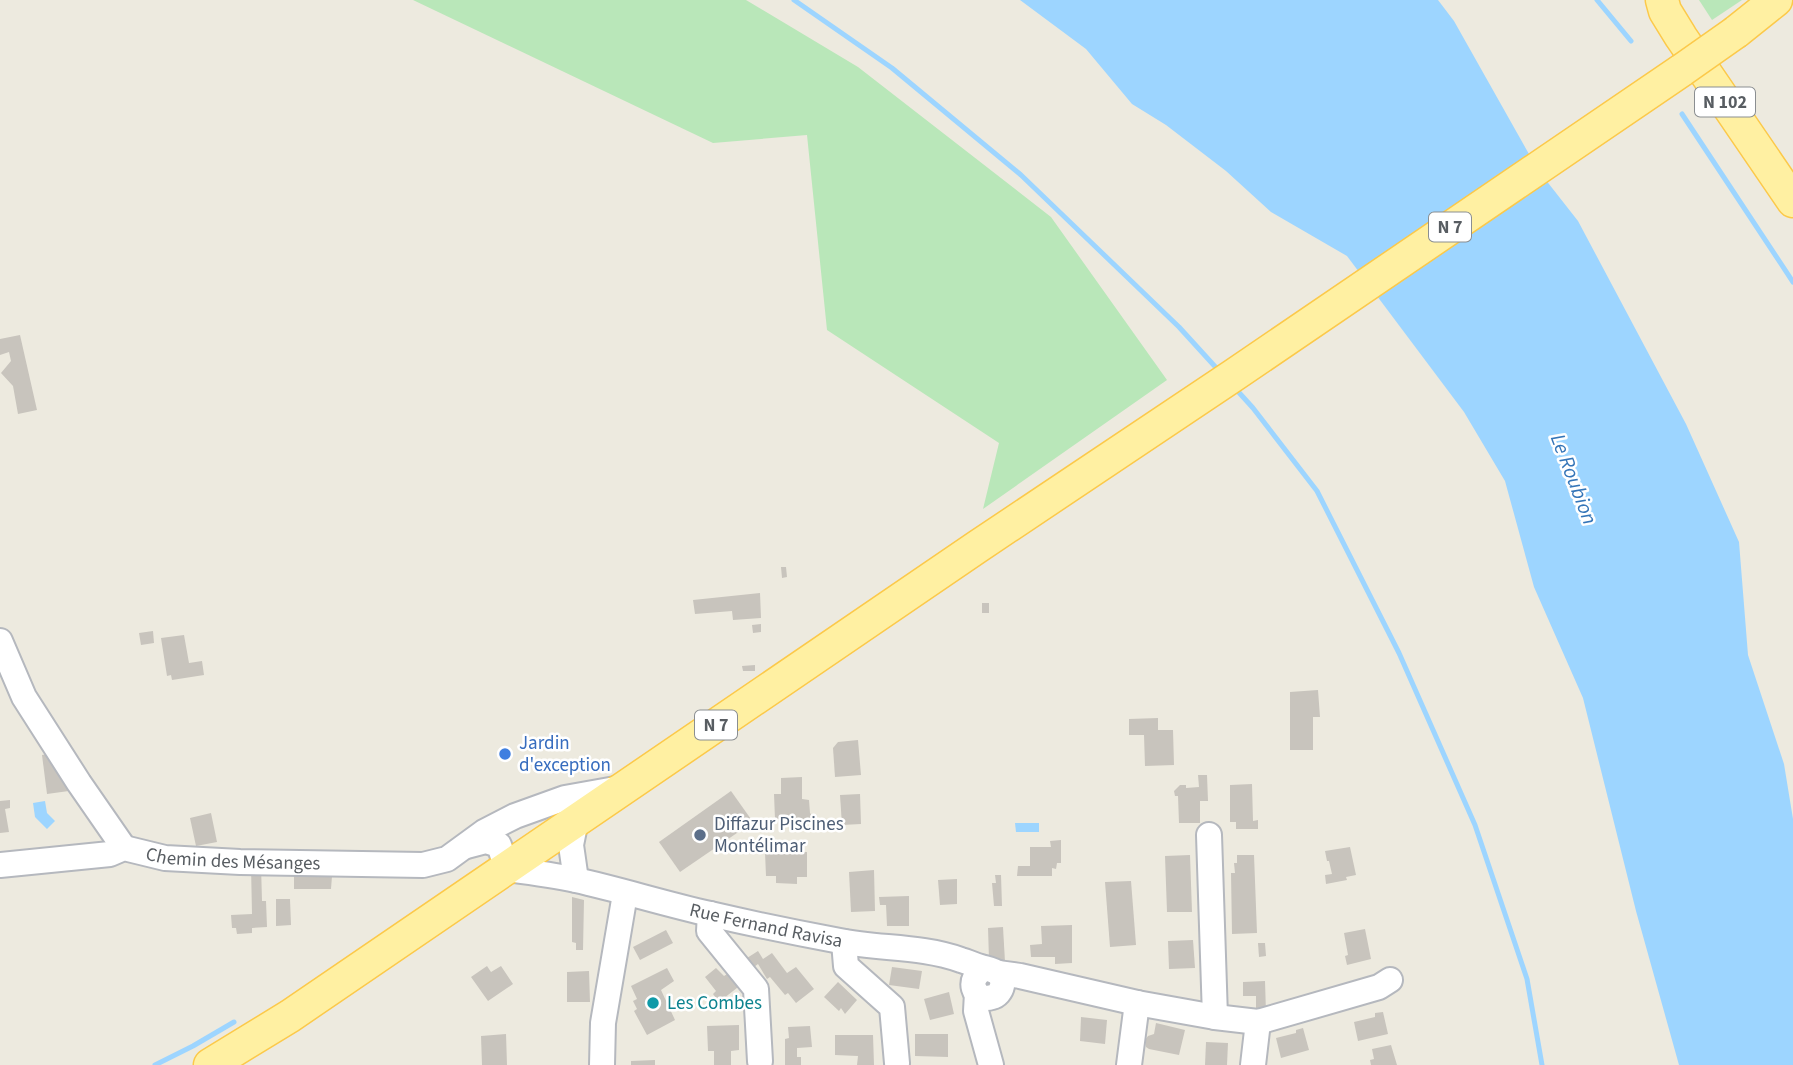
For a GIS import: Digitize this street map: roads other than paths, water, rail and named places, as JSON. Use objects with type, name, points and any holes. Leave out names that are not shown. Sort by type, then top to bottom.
[{"type":"main road","name":"N 102","points":[[1662,0],[1665,11],[1681,37],[1793,201]]},
{"type":"main road","name":"N 102","points":[[1681,0],[1696,29],[1793,164]]},
{"type":"main road","name":"N 7","points":[[210,1065],[290,1017],[576,820],[1227,380],[1755,17],[1785,0]]},
{"type":"street","points":[[0,641],[24,697],[124,848]]},
{"type":"street","name":"Chemin des Mésanges","points":[[0,865],[110,854],[124,848],[166,858],[424,865],[447,859],[484,832],[515,816],[565,798],[625,787]]},
{"type":"street","points":[[576,820],[571,845],[576,880]]},
{"type":"street","points":[[1209,835],[1215,1017]]},
{"type":"street","name":"Chemin des Mésanges","points":[[463,848],[486,841],[499,845],[508,869]]},
{"type":"street","name":"Rue Fernand Ravisa","points":[[508,869],[576,880],[710,914],[844,942],[935,952],[957,958],[992,982]]},
{"type":"street","points":[[602,1065],[603,1023],[625,894]]},
{"type":"street","points":[[710,914],[709,931],[756,989],[760,1061]]},
{"type":"street","points":[[844,942],[846,966],[892,1007],[897,1063]]},
{"type":"street","points":[[991,1065],[976,1012],[992,982],[1258,1022],[1379,987],[1390,980]]},
{"type":"street","points":[[1129,1065],[1137,1003]]},
{"type":"street","points":[[1254,1065],[1258,1022]]},
{"type":"water","name":"Le Roubion","points":[[1020,0],[1438,0],[1454,21],[1538,170],[1578,221],[1686,424],[1739,542],[1748,655],[1784,764],[1793,819],[1793,1065],[1679,1065],[1636,911],[1583,698],[1534,587],[1505,481],[1464,412],[1347,256],[1271,212],[1226,171],[1166,125],[1132,104],[1086,49]]},
{"type":"water","points":[[45,801],[47,813],[55,821],[47,829],[35,817],[33,803]]},
{"type":"water","points":[[1015,823],[1039,823],[1039,832],[1016,832]]},
{"type":"waterway","points":[[794,0],[892,68],[1021,175],[1179,327],[1220,372]]},
{"type":"waterway","points":[[1597,0],[1631,41]]},
{"type":"waterway","points":[[1682,114],[1793,282]]},
{"type":"waterway","points":[[1234,387],[1317,491],[1399,653],[1475,825],[1527,979],[1542,1065]]},
{"type":"waterway","points":[[155,1065],[234,1022]]},
{"type":"place","name":"Jardin d'exception","points":[[505,754]]},
{"type":"place","name":"Diffazur Piscines Montélimar","points":[[700,835]]},
{"type":"place","name":"Les Combes","points":[[653,1003]]}]
